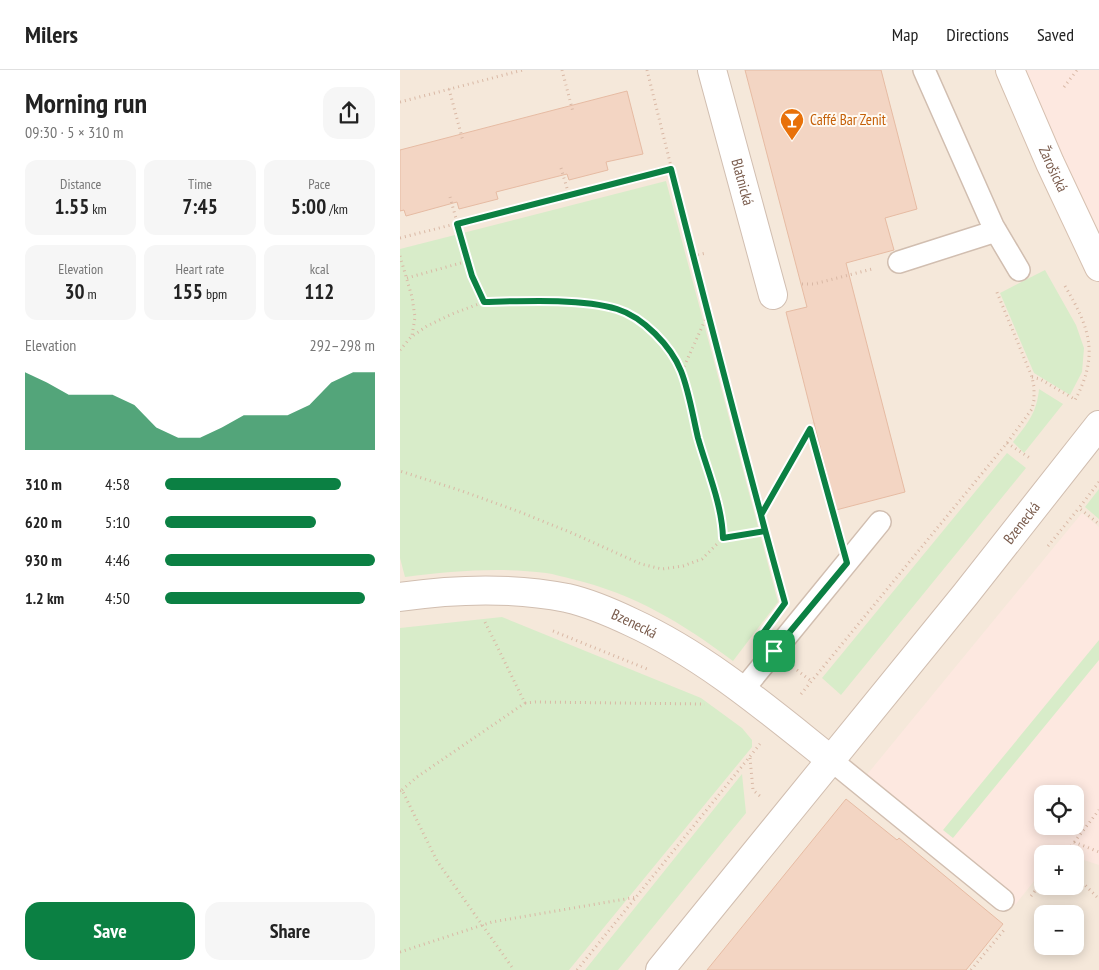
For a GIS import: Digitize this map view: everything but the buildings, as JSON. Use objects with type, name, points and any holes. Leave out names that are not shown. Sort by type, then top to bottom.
[{"type":"street","name":"Blatnická","points":[[712,70],[773,295]]},
{"type":"street","name":"Žarošická","points":[[1010,70],[1046,155],[1099,266]]},
{"type":"street","name":"Bzenecká","points":[[660,970],[958,603],[1099,425]]},
{"type":"street","name":"Bzenecká","points":[[400,597],[432,592],[477,590],[524,591],[568,598],[608,611],[655,633],[699,659],[831,760]]},
{"type":"lane","points":[[924,70],[996,231],[1019,270]]},
{"type":"lane","points":[[899,262],[996,231]]},
{"type":"lane","points":[[742,691],[880,522]]},
{"type":"lane","points":[[831,760],[1003,900]]},
{"type":"path","points":[[400,102],[523,70]]},
{"type":"path","points":[[562,70],[573,112]]},
{"type":"path","points":[[647,70],[708,315],[785,603]]},
{"type":"path","points":[[1064,87],[1077,70]]},
{"type":"path","points":[[449,89],[463,141]]},
{"type":"path","points":[[561,168],[569,195]]},
{"type":"path","points":[[400,238],[671,169]]},
{"type":"path","points":[[450,198],[472,276],[484,302]]},
{"type":"path","points":[[800,694],[1007,443],[1032,409],[1034,400],[1032,377],[974,238]]},
{"type":"path","points":[[693,256],[706,252]]},
{"type":"path","points":[[400,256],[412,297],[415,317],[411,337]]},
{"type":"path","points":[[407,278],[468,261]]},
{"type":"path","points":[[814,284],[858,272]]},
{"type":"path","points":[[1065,286],[1084,318],[1092,342],[1089,374],[1076,400],[1070,407]]},
{"type":"path","points":[[400,350],[411,337],[427,326],[484,302],[586,304],[618,309],[635,318],[662,340],[674,356],[682,372],[719,511],[723,538]]},
{"type":"path","points":[[682,372],[708,315]]},
{"type":"path","points":[[1032,377],[1040,378],[1076,400]]},
{"type":"path","points":[[761,515],[814,423]]},
{"type":"path","points":[[810,429],[847,563]]},
{"type":"path","points":[[1007,443],[1029,459],[1034,455]]},
{"type":"path","points":[[400,471],[520,512],[641,564],[662,569],[683,566],[702,559],[723,538],[765,531]]},
{"type":"path","points":[[1099,482],[1079,508],[1099,524]]},
{"type":"path","points":[[483,618],[525,703]]},
{"type":"path","points":[[546,628],[654,672]]},
{"type":"path","points":[[774,651],[811,681]]},
{"type":"path","points":[[514,970],[437,861],[401,791],[416,777],[525,703],[712,704]]},
{"type":"path","points":[[577,970],[761,743]]},
{"type":"path","points":[[750,757],[753,790],[760,796]]},
{"type":"path","points":[[1072,845],[1099,810]]},
{"type":"path","points":[[1074,842],[1099,852]]},
{"type":"path","points":[[1084,884],[1099,899]]},
{"type":"path","points":[[400,952],[482,925],[638,896]]},
{"type":"shaded area","points":[[400,70],[1010,70],[1099,267],[1099,970],[400,970]]},
{"type":"shaded area","points":[[1010,70],[1099,70],[1099,267]]},
{"type":"shaded area","points":[[1082,513],[1099,527],[1099,865],[1084,860],[1084,845],[1034,845],[1034,881],[1015,905],[865,777]]},
{"type":"green space","points":[[666,181],[778,602],[733,661],[695,634],[657,611],[595,585],[549,573],[511,570],[405,577],[400,558],[400,249]]},
{"type":"green space","points":[[1045,270],[1076,325],[1084,348],[1082,372],[1070,395],[1034,373],[1000,293]]},
{"type":"green space","points":[[1039,389],[1063,404],[1024,453],[1013,442],[1034,412]]},
{"type":"green space","points":[[1007,453],[1026,468],[841,695],[822,678]]},
{"type":"green space","points":[[1099,489],[1099,519],[1085,507]]},
{"type":"green space","points":[[502,617],[701,698],[742,728],[752,740],[752,747],[569,970],[400,970],[400,628]]},
{"type":"green space","points":[[1099,640],[1099,660],[953,838],[943,830]]},
{"type":"green space","points":[[742,774],[746,813],[618,970],[585,970]]},
{"type":"place","name":"Caffé Bar Zenit","points":[[792,141]]},
{"type":"route","points":[[774,651],[758,640],[785,603],[765,531],[708,315],[671,169],[457,224],[472,276],[484,302],[586,304],[618,309],[635,318],[662,340],[674,356],[682,372],[719,511],[723,538],[765,531],[761,515],[810,429],[847,563],[774,651]]}]
